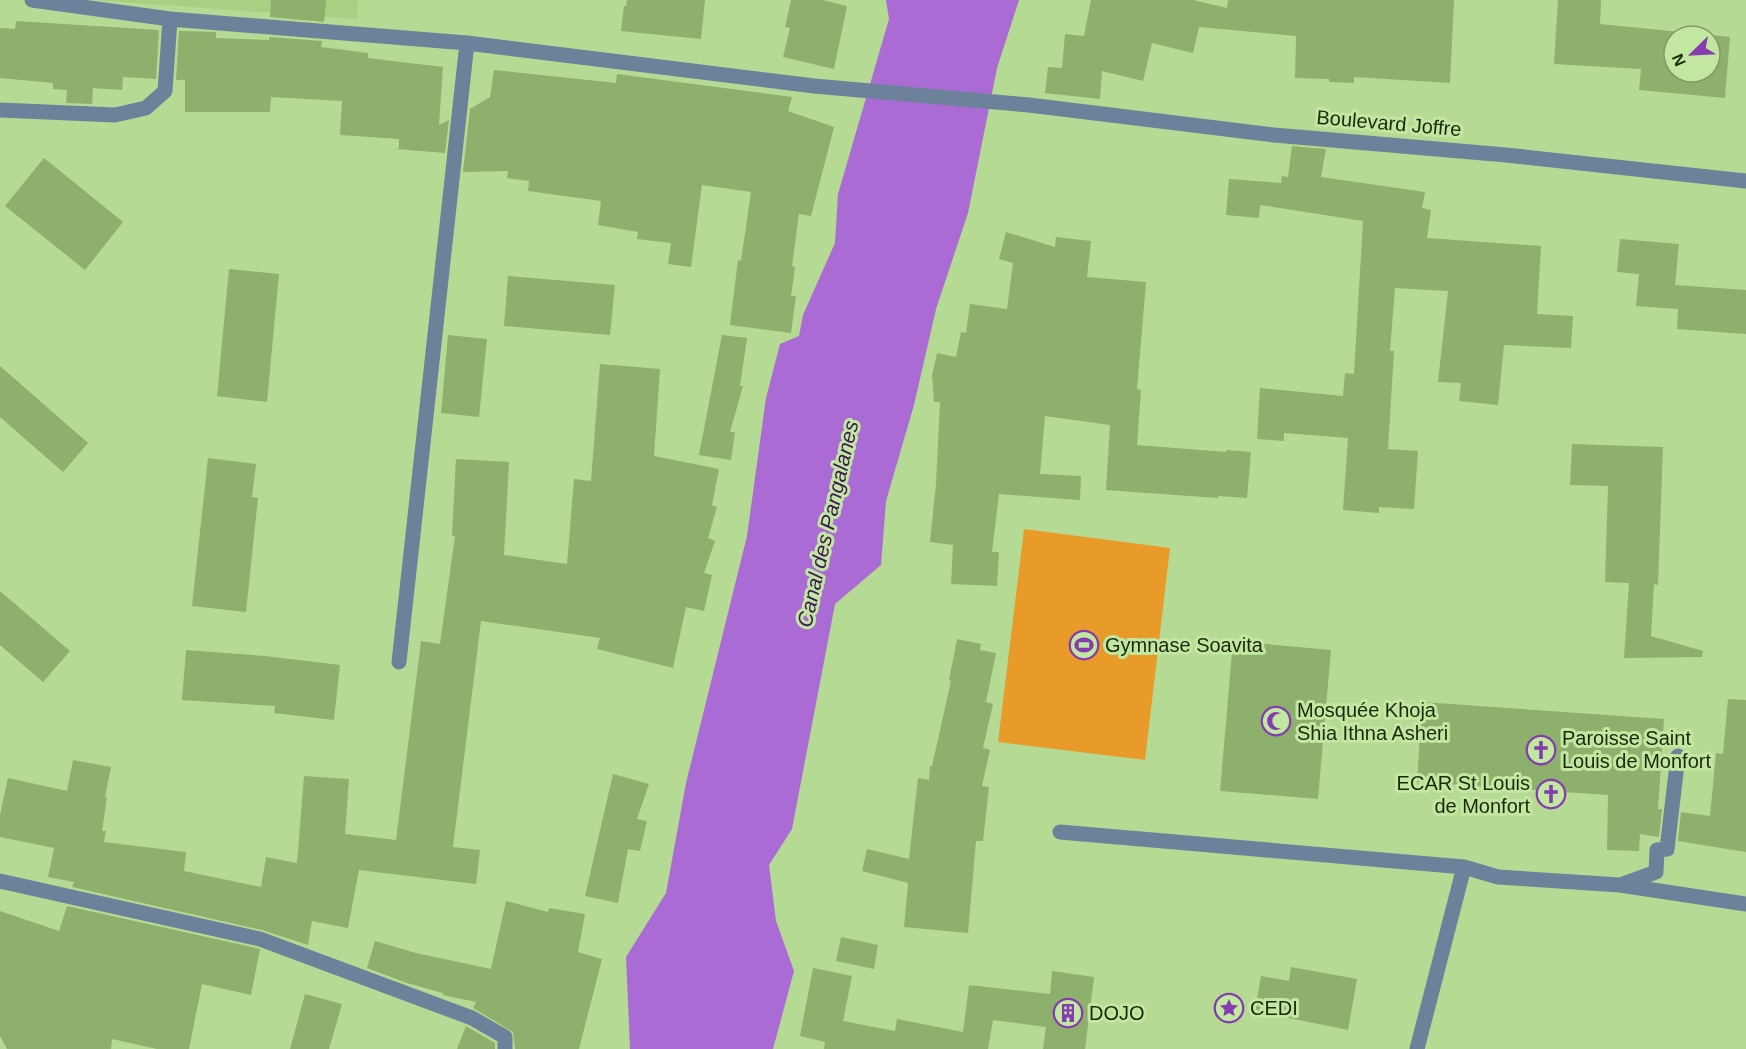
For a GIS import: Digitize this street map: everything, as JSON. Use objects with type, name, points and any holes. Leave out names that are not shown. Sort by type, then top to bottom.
[{"type":"street","name":"Boulevard Joffre","points":[[32,0],[170,19],[467,43],[814,86],[1029,105],[1274,135],[1506,154],[1746,181]]},
{"type":"street","points":[[0,110],[115,115],[146,108],[165,91],[170,19]]},
{"type":"street","points":[[399,662],[467,43]]},
{"type":"street","points":[[1620,885],[1656,872],[1657,850],[1667,849],[1678,756]]},
{"type":"street","points":[[1060,832],[1464,867],[1498,877],[1620,885],[1746,904]]},
{"type":"street","points":[[1417,1049],[1464,867]]},
{"type":"street","points":[[0,881],[260,939],[472,1018],[505,1037],[505,1049]]},
{"type":"shaded area","points":[[95,0],[358,0],[357,19]]},
{"type":"shaded area","name":"Gymnase Soavita","points":[[1024,529],[1170,548],[1145,760],[998,742]]},
{"type":"water","name":"Canal des Pangalanes","points":[[886,0],[1019,0],[997,68],[968,213],[936,309],[914,405],[886,501],[881,565],[835,604],[792,829],[769,865],[776,921],[794,971],[773,1049],[630,1049],[626,957],[666,893],[686,783],[747,536],[766,398],[780,344],[799,336],[803,315],[835,243],[838,194],[889,19]]},
{"type":"building","points":[[271,0],[326,0],[324,22],[270,17]]},
{"type":"building","points":[[627,0],[705,0],[701,39],[621,31],[624,6]]},
{"type":"building","points":[[791,0],[823,0],[847,6],[834,69],[783,57],[790,28],[785,27]]},
{"type":"building","points":[[1091,0],[1193,0],[1227,8],[1228,0],[1454,0],[1450,83],[1354,77],[1354,83],[1329,82],[1329,79],[1295,78],[1296,36],[1199,27],[1193,53],[1152,43],[1143,81],[1102,71],[1100,99],[1045,93],[1048,67],[1062,68],[1065,34],[1084,36]]},
{"type":"building","points":[[1558,0],[1601,0],[1600,24],[1662,30],[1662,84],[1722,84],[1722,36],[1730,37],[1725,98],[1639,90],[1641,69],[1554,64]]},
{"type":"building","points":[[16,21],[159,30],[156,79],[123,77],[122,90],[93,88],[92,104],[66,103],[67,90],[53,89],[53,83],[0,78],[0,28],[15,29]]},
{"type":"building","points":[[179,31],[216,32],[216,38],[269,40],[269,37],[322,41],[321,47],[368,53],[368,58],[443,67],[439,125],[449,120],[445,153],[396,149],[399,148],[399,139],[340,135],[342,101],[271,97],[270,112],[185,112],[185,80],[176,80]]},
{"type":"building","points":[[494,70],[616,83],[617,74],[792,97],[788,111],[834,127],[811,216],[799,214],[792,266],[795,267],[791,296],[796,296],[791,333],[730,325],[738,260],[741,261],[751,192],[702,185],[691,267],[668,264],[671,243],[637,239],[638,232],[598,225],[601,201],[528,191],[529,181],[507,178],[508,171],[463,172],[470,109],[490,97]]},
{"type":"building","points":[[1292,146],[1326,149],[1321,177],[1425,192],[1422,208],[1431,210],[1427,238],[1541,246],[1537,314],[1573,316],[1571,348],[1504,345],[1498,405],[1459,401],[1461,383],[1438,382],[1448,291],[1395,288],[1390,351],[1394,351],[1388,449],[1418,451],[1414,509],[1379,507],[1379,513],[1343,510],[1348,438],[1284,433],[1284,441],[1257,439],[1260,388],[1343,396],[1345,373],[1354,374],[1363,221],[1260,205],[1259,218],[1226,215],[1229,179],[1281,183],[1282,176],[1288,177]]},
{"type":"building","points":[[44,158],[123,222],[85,270],[5,206]]},
{"type":"building","points":[[1006,232],[1055,247],[1056,237],[1091,241],[1087,277],[1146,282],[1137,389],[1141,390],[1137,445],[1251,452],[1247,498],[1106,490],[1110,425],[1045,416],[1040,474],[1081,476],[1080,500],[999,494],[992,552],[999,552],[997,586],[951,584],[953,545],[930,542],[936,484],[940,402],[934,402],[932,375],[937,353],[956,357],[961,332],[966,333],[970,304],[1007,309],[1013,263],[999,259]]},
{"type":"building","points":[[1620,239],[1679,244],[1675,285],[1746,290],[1746,334],[1677,329],[1678,309],[1636,306],[1639,274],[1617,272]]},
{"type":"building","points":[[229,269],[279,274],[267,402],[217,396]]},
{"type":"building","points":[[508,276],[615,285],[610,335],[504,326]]},
{"type":"building","points":[[448,335],[487,339],[479,417],[441,413]]},
{"type":"building","points":[[722,335],[747,338],[740,386],[743,386],[730,432],[735,432],[731,460],[699,455]]},
{"type":"building","points":[[600,364],[660,369],[654,456],[719,469],[712,505],[717,507],[708,538],[715,541],[704,573],[712,575],[704,611],[686,607],[673,668],[597,649],[600,638],[481,621],[453,847],[480,850],[476,884],[359,870],[348,928],[312,921],[308,945],[262,930],[72,887],[74,882],[48,877],[54,848],[0,837],[0,815],[8,778],[67,791],[73,760],[111,767],[105,797],[107,797],[102,831],[106,831],[104,842],[186,852],[184,871],[261,887],[266,857],[297,863],[304,776],[349,779],[345,834],[396,840],[421,641],[440,644],[455,536],[452,536],[456,459],[509,462],[504,555],[567,564],[574,479],[591,481]]},
{"type":"building","points":[[0,366],[88,443],[63,472],[0,417]]},
{"type":"building","points":[[1572,444],[1663,447],[1658,585],[1654,584],[1651,636],[1703,651],[1702,657],[1624,658],[1629,583],[1605,582],[1608,486],[1570,485]]},
{"type":"building","points":[[208,458],[256,464],[252,497],[258,498],[246,612],[192,606]]},
{"type":"building","points":[[0,591],[70,651],[43,682],[0,645]]},
{"type":"building","points":[[957,639],[981,644],[980,650],[996,653],[986,702],[993,704],[983,748],[990,750],[982,786],[989,787],[983,841],[976,841],[968,933],[904,927],[908,883],[862,871],[867,849],[909,859],[918,778],[929,780],[930,766],[932,766],[951,681],[949,680]]},
{"type":"building","name":"Mosquée Khoja Shia Ithna Asheri","points":[[1233,641],[1331,650],[1318,799],[1220,791]]},
{"type":"building","points":[[186,650],[340,665],[334,720],[274,713],[275,706],[182,700]]},
{"type":"building","points":[[1728,699],[1746,700],[1746,852],[1678,841],[1681,812],[1710,816],[1716,753],[1723,754]]},
{"type":"building","name":"Paroisse Saint Louis de Monfort","points":[[1422,702],[1664,719],[1658,809],[1662,809],[1659,837],[1640,834],[1639,851],[1607,850],[1608,795],[1417,782]]},
{"type":"building","points":[[613,774],[649,784],[637,819],[647,821],[640,851],[628,849],[618,903],[585,896]]},
{"type":"building","points":[[506,901],[548,912],[549,908],[585,914],[578,952],[602,959],[579,1049],[515,1049],[513,1032],[473,1008],[476,1002],[443,995],[443,993],[367,968],[375,941],[416,953],[491,969]]},
{"type":"building","points":[[67,906],[260,949],[251,995],[202,984],[189,1049],[157,1049],[112,1039],[111,1049],[7,1049],[0,1036],[0,911],[59,931]]},
{"type":"building","points":[[841,937],[878,945],[874,969],[836,961]]},
{"type":"building","points":[[1291,967],[1357,979],[1348,1030],[1255,1011],[1261,976],[1289,981]]},
{"type":"building","points":[[813,968],[852,976],[843,1021],[895,1031],[897,1019],[963,1032],[969,985],[1050,994],[1052,971],[1094,977],[1085,1049],[1043,1049],[1046,1027],[993,1020],[988,1049],[824,1049],[825,1042],[800,1036]]},
{"type":"building","points":[[305,994],[342,1004],[329,1049],[290,1049]]},
{"type":"building","points":[[466,1026],[495,1043],[495,1049],[457,1049]]},
{"type":"place","name":"Gymnase Soavita","points":[[1084,645]]},
{"type":"place","name":"Mosquée Khoja Shia Ithna Asheri","points":[[1276,721]]},
{"type":"place","name":"Paroisse Saint Louis de Monfort","points":[[1541,750]]},
{"type":"place","name":"ECAR St Louis de Monfort","points":[[1551,794]]},
{"type":"place","name":"CEDI","points":[[1229,1008]]},
{"type":"place","name":"DOJO","points":[[1068,1013]]}]
